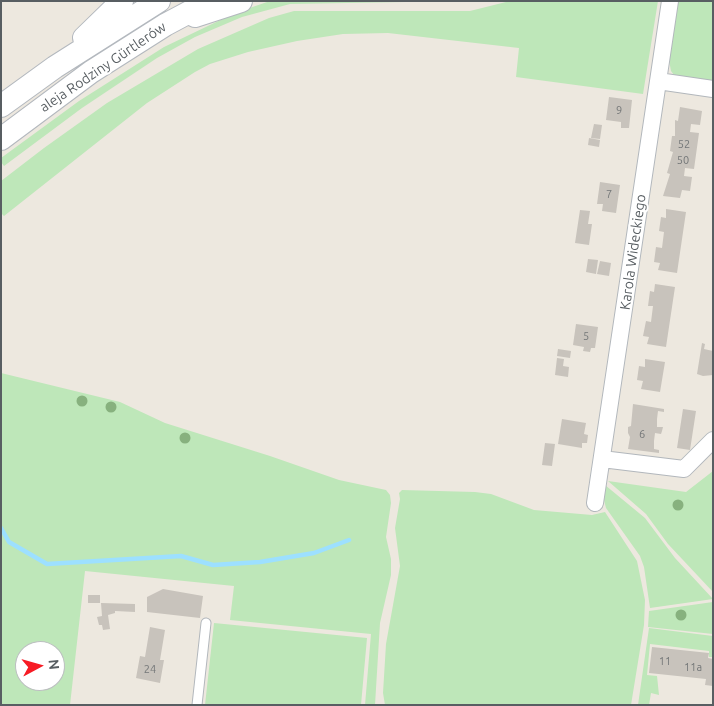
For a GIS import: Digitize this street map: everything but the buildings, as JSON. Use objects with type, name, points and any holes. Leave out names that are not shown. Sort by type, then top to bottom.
[{"type":"main road","points":[[55,67],[122,1]]},
{"type":"main road","name":"aleja Rodziny Gürtlerów","points":[[1,106],[55,67],[159,1]]},
{"type":"main road","name":"aleja Rodziny Gürtlerów","points":[[1,139],[91,72],[165,25],[210,1]]},
{"type":"main road","points":[[165,25],[241,1]]},
{"type":"street","name":"Karola Wideckiego","points":[[595,503],[670,1]]},
{"type":"street","points":[[658,82],[713,89]]},
{"type":"street","points":[[602,459],[684,469],[713,440]]},
{"type":"lane","points":[[197,705],[206,623]]},
{"type":"green space","points":[[270,1],[463,1],[290,4],[242,17],[195,37],[157,58],[82,108],[4,166],[1,162],[1,158],[79,101],[164,47],[235,13]]},
{"type":"green space","points":[[510,1],[658,1],[643,94],[516,77],[519,48],[388,33],[343,34],[297,41],[248,52],[210,64],[195,72],[147,103],[4,216],[1,213],[1,181],[44,148],[107,103],[198,49],[269,18],[294,11],[470,11]]},
{"type":"green space","points":[[678,1],[713,1],[713,84],[674,75],[671,71],[669,60]]},
{"type":"green space","points":[[1,373],[120,402],[165,423],[339,480],[386,490],[390,495],[391,503],[386,537],[391,559],[391,575],[380,623],[375,705],[365,705],[371,634],[230,620],[234,586],[85,571],[70,705],[1,705]]},
{"type":"green space","points":[[713,471],[713,592],[668,544],[646,514],[608,481],[686,492]]},
{"type":"green space","points":[[605,485],[645,518],[675,558],[713,599],[650,608],[644,567],[640,556],[606,508],[604,500]]},
{"type":"green space","points":[[402,490],[475,492],[491,494],[534,510],[592,515],[605,512],[637,561],[645,600],[644,625],[631,705],[385,705],[383,693],[386,644],[400,566],[395,528],[400,499],[399,493]]},
{"type":"green space","points":[[713,602],[713,634],[648,627],[649,611]]},
{"type":"green space","points":[[214,623],[367,638],[361,705],[205,705]]},
{"type":"green space","points":[[649,628],[713,636],[713,657],[709,657],[709,651],[650,644],[647,675],[657,676],[659,695],[651,693],[649,705],[638,705]]},
{"type":"waterway","points":[[1,528],[9,542],[47,564],[181,556],[213,565],[260,562],[314,553],[349,540]]}]
